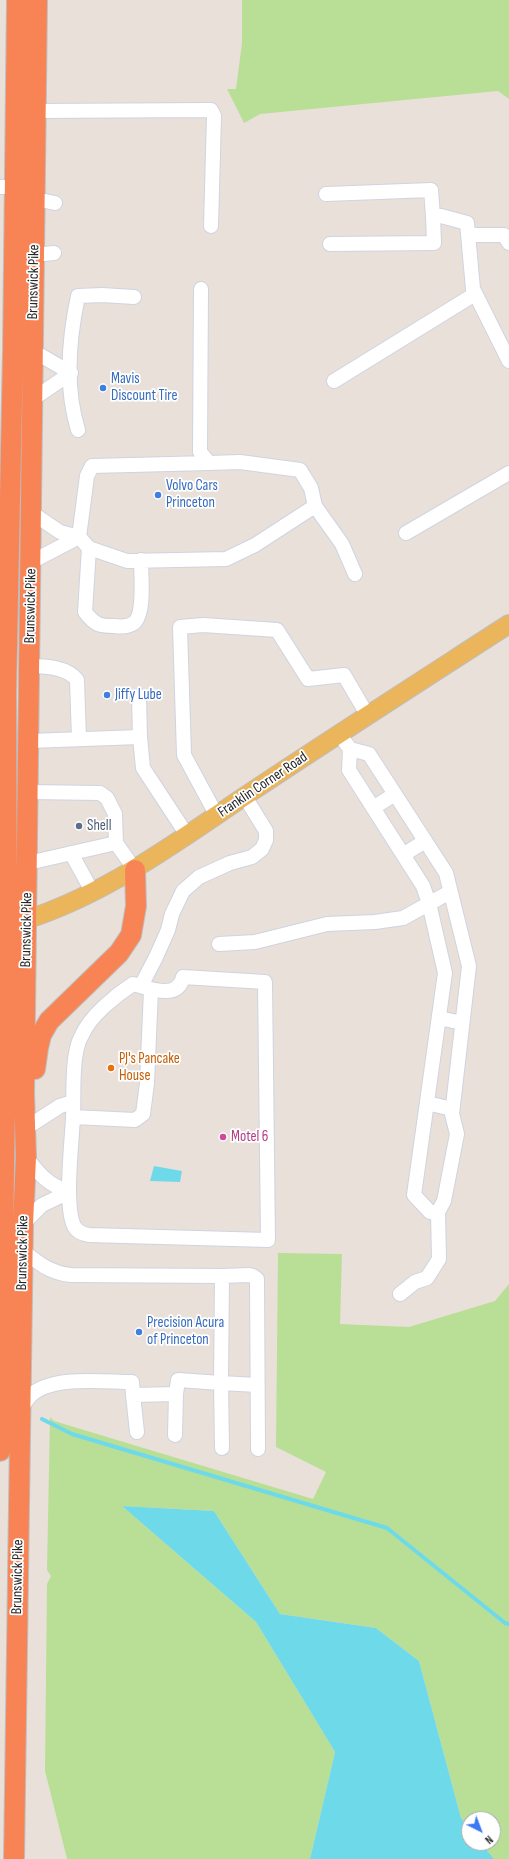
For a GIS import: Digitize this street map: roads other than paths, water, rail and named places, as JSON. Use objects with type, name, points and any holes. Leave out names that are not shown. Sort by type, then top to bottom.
[{"type":"highway","name":"Brunswick Pike","points":[[0,1451],[3,926],[8,799],[3,693],[3,657],[8,187],[17,0]]},
{"type":"highway","name":"Brunswick Pike","points":[[14,1859],[22,1250],[26,1157],[24,1093],[28,920],[37,0]]},
{"type":"highway","points":[[26,1157],[38,1048],[42,1035],[54,1014],[112,960],[128,940],[136,914],[135,870]]},
{"type":"main road","name":"Franklin Corner Road","points":[[3,926],[52,912],[93,893],[135,870],[509,624]]},
{"type":"street","points":[[36,111],[211,110],[214,116],[211,226]]},
{"type":"street","points":[[326,194],[431,190],[434,243],[330,244]]},
{"type":"street","points":[[34,198],[55,203]]},
{"type":"street","points":[[433,216],[441,216],[468,229],[504,235],[509,242]]},
{"type":"street","points":[[468,229],[473,289],[509,361]]},
{"type":"street","points":[[34,255],[54,253]]},
{"type":"street","points":[[201,289],[200,452],[208,463]]},
{"type":"street","points":[[334,381],[475,294]]},
{"type":"street","points":[[78,430],[73,413],[71,373],[72,324],[78,296],[102,295],[134,297]]},
{"type":"street","points":[[33,351],[71,373]]},
{"type":"street","points":[[33,399],[71,373]]},
{"type":"street","points":[[79,537],[86,476],[92,466],[240,462],[300,470],[311,488],[315,506],[342,544],[355,574]]},
{"type":"street","points":[[406,533],[509,473]]},
{"type":"street","points":[[32,513],[60,532],[79,537],[89,548],[128,561],[226,558],[255,545],[315,506]]},
{"type":"street","points":[[31,562],[79,537]]},
{"type":"street","points":[[89,548],[85,612],[91,620],[99,626],[125,627],[135,622],[141,612],[141,560]]},
{"type":"street","points":[[216,816],[184,755],[180,627],[203,625],[277,630],[308,679],[344,675],[368,716]]},
{"type":"street","points":[[30,666],[49,667],[74,675],[77,680],[79,739]]},
{"type":"street","points":[[139,696],[140,737],[143,768],[187,836]]},
{"type":"street","points":[[340,734],[350,749],[349,770],[423,886],[429,903],[445,974],[414,1195],[430,1212],[438,1212]]},
{"type":"street","points":[[29,741],[140,737]]},
{"type":"street","points":[[350,749],[369,754],[446,873],[469,966],[452,1109],[457,1134],[444,1201],[438,1212],[439,1259],[427,1278],[415,1282],[400,1294]]},
{"type":"street","points":[[29,792],[100,793],[107,798],[114,814],[116,843],[135,870]]},
{"type":"street","points":[[373,808],[395,794]]},
{"type":"street","points":[[73,1117],[136,1120],[143,1114],[147,1083],[146,988],[156,958],[168,930],[172,914],[183,891],[199,877],[230,863],[252,857],[262,849],[266,840],[266,831],[245,797]]},
{"type":"street","points":[[403,854],[425,841]]},
{"type":"street","points":[[28,863],[116,843]]},
{"type":"street","points":[[71,853],[93,893]]},
{"type":"street","points":[[219,944],[255,942],[327,924],[375,922],[403,918],[450,892]]},
{"type":"street","points":[[183,977],[265,982],[268,1240],[82,1234],[75,1228],[72,1219],[69,1192],[76,1052],[82,1034],[93,1019],[120,992],[133,984],[146,988],[168,991],[178,988],[183,977]]},
{"type":"street","points":[[439,1018],[462,1023]]},
{"type":"street","points":[[29,1126],[60,1106],[73,1102]]},
{"type":"street","points":[[427,1103],[452,1109]]},
{"type":"street","points":[[26,1157],[36,1170],[54,1187],[69,1192]]},
{"type":"street","points":[[23,1224],[42,1205],[69,1192]]},
{"type":"street","points":[[22,1250],[46,1269],[66,1275],[222,1276],[249,1274],[257,1279],[258,1449]]},
{"type":"street","points":[[222,1276],[220,1383],[222,1448]]},
{"type":"street","points":[[175,1435],[176,1394],[178,1380],[257,1385]]},
{"type":"street","points":[[20,1411],[31,1395],[43,1388],[61,1382],[132,1382],[137,1432]]},
{"type":"street","points":[[133,1395],[176,1394]]},
{"type":"water","points":[[154,1166],[182,1171],[180,1182],[150,1181]]},
{"type":"water","points":[[122,1506],[214,1511],[280,1614],[376,1628],[419,1661],[461,1818],[461,1851],[488,1851],[494,1859],[310,1859],[335,1752],[256,1622]]},
{"type":"waterway","points":[[42,1419],[72,1434],[387,1528],[505,1623],[509,1624]]},
{"type":"place","name":"Mavis Discount Tire","points":[[103,388]]},
{"type":"place","name":"Volvo Cars Princeton","points":[[158,495]]},
{"type":"place","name":"Jiffy Lube","points":[[107,695]]},
{"type":"place","name":"Shell","points":[[79,826]]},
{"type":"place","name":"PJ's Pancake House","points":[[111,1068]]},
{"type":"place","name":"Motel 6","points":[[223,1137]]},
{"type":"place","name":"Precision Acura of Princeton","points":[[139,1332]]}]
